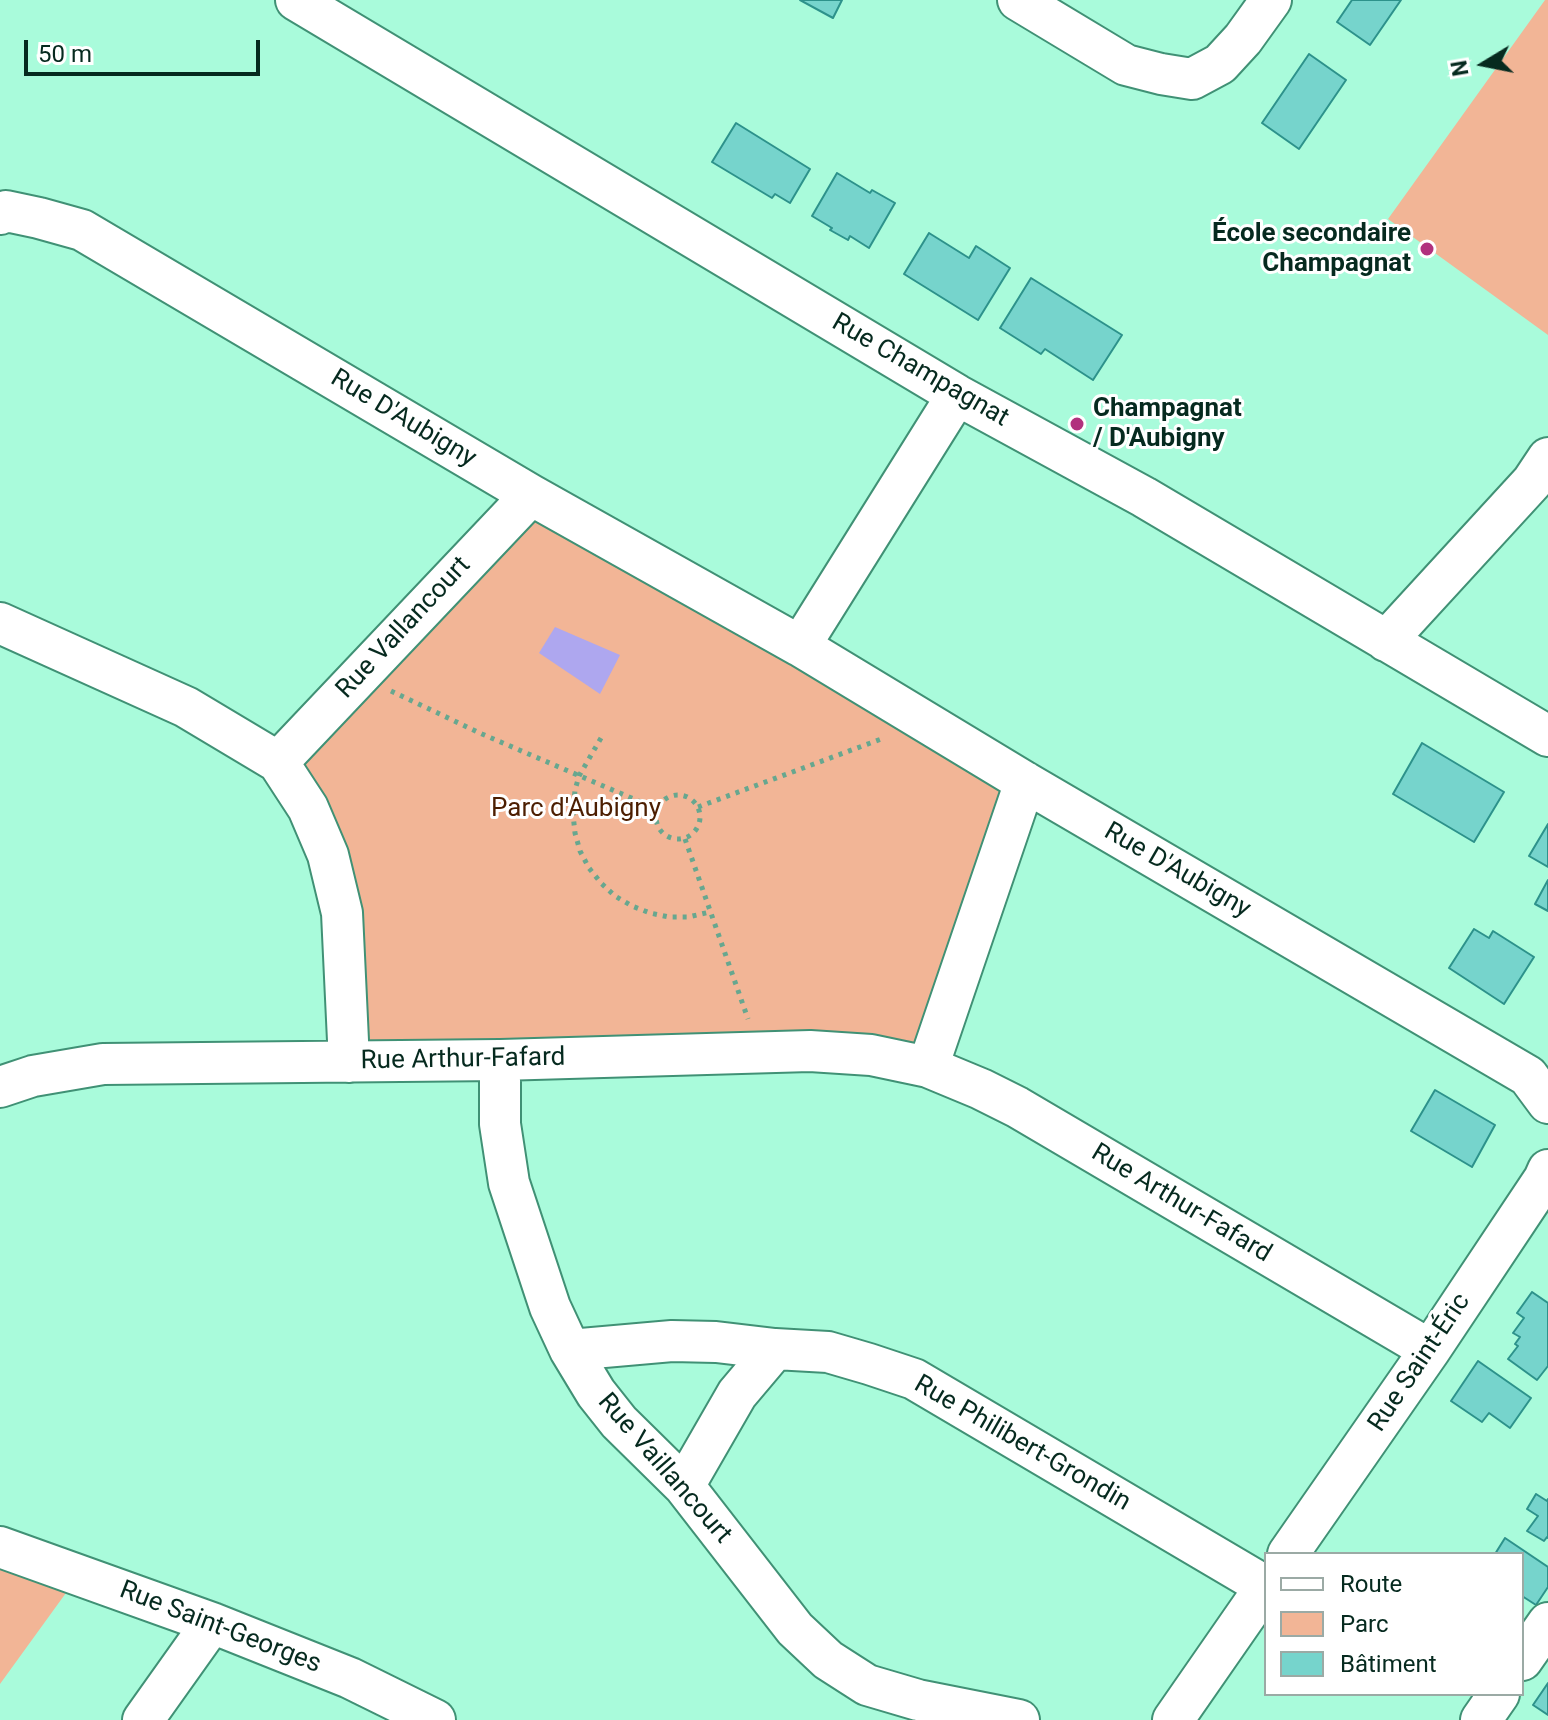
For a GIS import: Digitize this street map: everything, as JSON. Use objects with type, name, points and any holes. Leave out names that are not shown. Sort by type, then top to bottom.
[{"type":"street","name":"Rue Champagnat","points":[[296,0],[957,395],[1144,497],[1548,736]]},
{"type":"street","points":[[1018,0],[1126,65],[1192,79],[1220,64],[1243,39],[1271,0]]},
{"type":"street","name":"Rue D'Aubigny","points":[[0,214],[6,211],[82,230],[531,495],[800,646],[1025,782],[1528,1076],[1548,1103]]},
{"type":"street","points":[[800,646],[957,395]]},
{"type":"street","points":[[1386,641],[1543,478]]},
{"type":"street","name":"Rue Vallancourt","points":[[278,762],[531,495]]},
{"type":"street","points":[[0,623],[186,707],[278,762],[308,808],[328,855],[342,913],[349,1062]]},
{"type":"street","points":[[928,1067],[1025,782]]},
{"type":"street","name":"Rue Arthur-Fafard","points":[[0,1087],[33,1076],[103,1064],[500,1060],[810,1051],[871,1055],[928,1067],[1017,1107],[1430,1350]]},
{"type":"street","name":"Rue Vaillancourt","points":[[500,1060],[500,1124],[509,1183],[550,1307],[570,1350],[596,1393],[619,1422],[684,1486],[795,1629],[828,1660],[867,1685],[918,1700],[1019,1720]]},
{"type":"street","name":"Rue Saint-Éric","points":[[1289,1552],[1430,1350],[1548,1170]]},
{"type":"street","name":"Rue Philibert-Grondin","points":[[570,1350],[672,1341],[716,1342],[828,1352],[914,1379],[1264,1585]]},
{"type":"street","points":[[684,1486],[737,1394],[775,1349]]},
{"type":"street","name":"Rue Saint-Georges","points":[[0,1547],[212,1623],[350,1678],[435,1720]]},
{"type":"street","points":[[1173,1720],[1264,1589]]},
{"type":"street","points":[[143,1720],[212,1623]]},
{"type":"street","points":[[1524,1657],[1548,1623]]},
{"type":"street","points":[[1481,1720],[1498,1696]]},
{"type":"path","points":[[359,677],[657,809]]},
{"type":"path","points":[[698,807],[926,722]]},
{"type":"path","points":[[601,738],[579,776],[575,790],[575,833],[589,868],[615,896],[650,913],[688,917],[710,912]]},
{"type":"path","points":[[680,795],[694,801],[698,807],[698,828],[685,839],[673,840],[660,832],[656,825],[657,809],[666,798],[680,795]]},
{"type":"path","points":[[685,839],[760,1053]]},
{"type":"green space","points":[[1545,0],[1548,0],[1548,335],[1388,219]]},
{"type":"green space","name":"Parc d'Aubigny","points":[[531,495],[1025,782],[928,1067],[349,1062],[342,913],[278,762]]},
{"type":"green space","points":[[0,1561],[71,1586],[0,1684]]},
{"type":"shaded area","points":[[555,627],[620,655],[600,694],[539,653]]},
{"type":"building","points":[[800,0],[842,0],[833,18]]},
{"type":"building","points":[[1352,0],[1401,0],[1370,45],[1337,22]]},
{"type":"building","points":[[1309,54],[1346,80],[1299,149],[1262,123]]},
{"type":"building","points":[[736,123],[810,169],[790,203],[775,194],[772,198],[712,162]]},
{"type":"building","points":[[837,173],[870,193],[872,190],[895,203],[869,248],[850,236],[848,240],[830,230],[832,228],[812,216]]},
{"type":"building","points":[[929,233],[969,258],[976,246],[1010,268],[978,320],[904,274]]},
{"type":"building","points":[[1031,278],[1122,335],[1093,380],[1045,349],[1041,354],[1000,328]]},
{"type":"building","points":[[1422,743],[1504,792],[1474,842],[1393,794]]},
{"type":"building","points":[[1548,824],[1548,867],[1529,856]]},
{"type":"building","points":[[1548,880],[1548,911],[1535,904]]},
{"type":"building","points":[[1474,929],[1489,938],[1493,931],[1534,957],[1504,1004],[1449,968]]},
{"type":"building","points":[[1435,1090],[1495,1125],[1472,1167],[1411,1131]]},
{"type":"building","points":[[1532,1292],[1548,1303],[1548,1366],[1537,1380],[1508,1359],[1518,1346],[1515,1344],[1520,1337],[1513,1333],[1524,1318],[1517,1313]]},
{"type":"building","points":[[1478,1361],[1531,1398],[1510,1428],[1489,1413],[1482,1422],[1451,1401]]},
{"type":"building","points":[[1536,1494],[1548,1499],[1548,1538],[1544,1541],[1527,1531],[1538,1516],[1527,1509]]},
{"type":"building","points":[[1505,1538],[1548,1567],[1548,1587],[1536,1605],[1524,1597],[1524,1552],[1496,1552]]},
{"type":"building","points":[[1548,1683],[1548,1715],[1533,1705]]},
{"type":"place","name":"École secondaire Champagnat","points":[[1427,249]]},
{"type":"place","name":"Champagnat / D'Aubigny","points":[[1077,424]]}]
